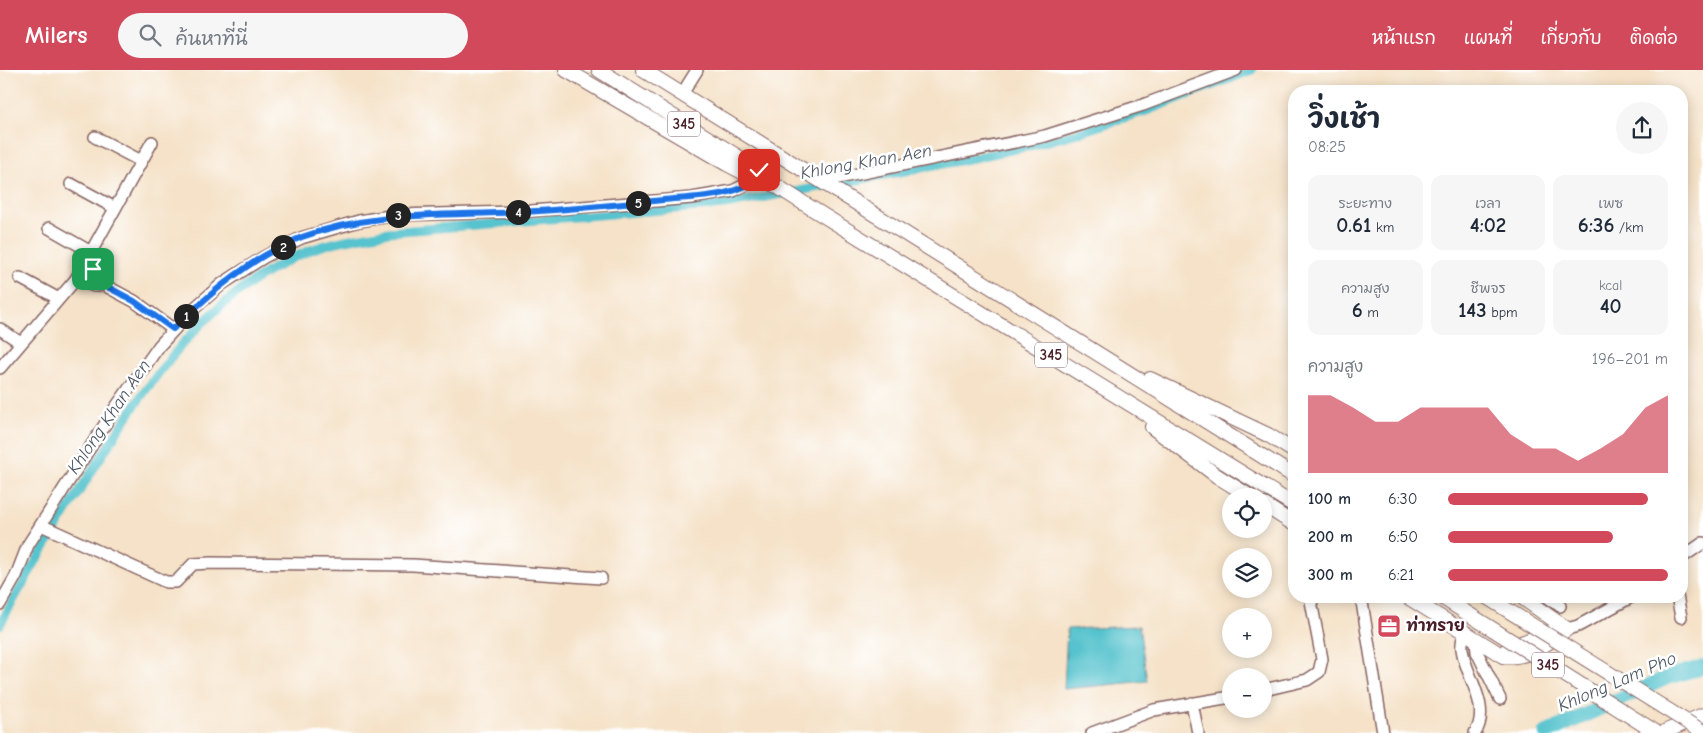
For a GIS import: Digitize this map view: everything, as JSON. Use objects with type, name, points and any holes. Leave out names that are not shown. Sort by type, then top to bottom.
[{"type":"main road","name":"345","points":[[566,70],[727,164],[766,180]]},
{"type":"main road","name":"345","points":[[599,70],[766,180],[1288,501]]},
{"type":"main road","name":"345","points":[[642,70],[825,182],[1288,472]]},
{"type":"main road","points":[[1119,368],[1158,382],[1240,420],[1288,448]]},
{"type":"main road","points":[[1080,374],[1236,488]]},
{"type":"main road","points":[[1275,464],[1272,454],[1273,448],[1288,448]]},
{"type":"main road","points":[[1236,488],[1234,484],[1236,479],[1244,474]]},
{"type":"main road","points":[[1272,510],[1288,520]]},
{"type":"main road","points":[[1417,603],[1481,644],[1515,647],[1546,633],[1567,629]]},
{"type":"main road","name":"345","points":[[1451,603],[1657,733]]},
{"type":"main road","name":"345","points":[[1496,603],[1703,732]]},
{"type":"main road","points":[[1533,603],[1567,629]]},
{"type":"main road","points":[[1662,733],[1703,716]]},
{"type":"main road","points":[[1686,733],[1703,725]]},
{"type":"street","points":[[682,94],[697,70]]},
{"type":"street","points":[[825,182],[1045,136],[1143,105],[1215,74],[1236,70]]},
{"type":"street","points":[[95,137],[141,161]]},
{"type":"street","points":[[0,368],[76,279],[152,142]]},
{"type":"street","points":[[0,604],[16,576],[28,545],[116,407],[158,346],[173,329],[222,284],[264,257],[301,238],[343,225],[396,215],[518,212],[700,197],[733,191],[766,180]]},
{"type":"street","points":[[71,184],[115,208]]},
{"type":"street","points":[[49,228],[91,252]]},
{"type":"street","points":[[84,265],[101,275],[104,285]]},
{"type":"street","points":[[20,278],[59,299]]},
{"type":"street","points":[[76,279],[94,286],[104,285],[134,301],[173,329]]},
{"type":"street","points":[[0,329],[21,343]]},
{"type":"street","points":[[41,525],[166,582],[176,582],[184,576],[193,564],[210,562],[413,565],[601,578]]},
{"type":"street","points":[[1688,553],[1703,543]]},
{"type":"street","points":[[1272,688],[1307,680],[1319,672],[1322,659],[1311,603]]},
{"type":"street","points":[[1362,603],[1384,733]]},
{"type":"street","points":[[1556,603],[1560,606]]},
{"type":"street","points":[[1567,629],[1578,626],[1620,603]]},
{"type":"street","points":[[1678,603],[1681,617]]},
{"type":"street","points":[[1464,633],[1462,648],[1474,684],[1481,714],[1475,733]]},
{"type":"street","points":[[1481,644],[1477,652],[1500,699]]},
{"type":"street","points":[[1092,733],[1154,710],[1222,698]]},
{"type":"street","points":[[1192,703],[1198,733]]},
{"type":"water","points":[[1139,626],[1147,681],[1064,689],[1067,629]]},
{"type":"waterway","name":"Khlong Khan Aen","points":[[0,625],[43,550],[133,408],[156,376],[181,346],[237,292],[271,270],[308,251],[337,242],[389,232],[724,205],[964,160],[1034,145],[1077,133],[1146,111],[1252,70]]},
{"type":"waterway","name":"Khlong Lam Pho","points":[[1546,733],[1668,677],[1703,667]]},
{"type":"place","name":"ท่าทราย","points":[[1389,626]]},
{"type":"route","points":[[93,269],[101,275],[104,285],[134,301],[173,329],[222,284],[264,257],[301,238],[359,221],[396,215],[518,212],[608,206],[716,195],[740,189],[758,180],[764,174],[759,170]]}]
